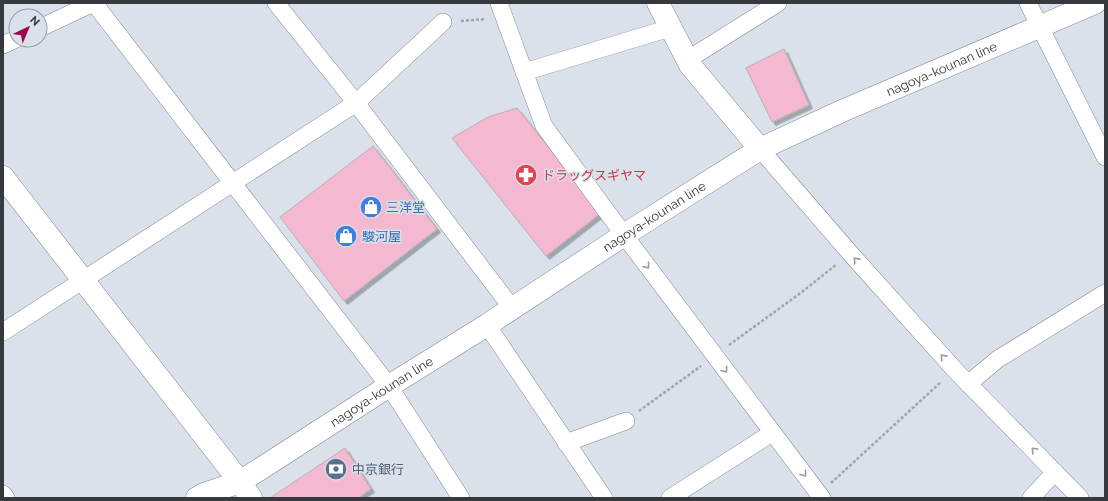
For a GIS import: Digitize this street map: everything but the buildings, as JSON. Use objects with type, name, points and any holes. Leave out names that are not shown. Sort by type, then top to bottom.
[{"type":"main road","points":[[658,3],[690,65],[760,149]]},
{"type":"main road","name":"nagoya-kounan line","points":[[197,498],[204,494],[241,493],[389,386],[487,325],[624,235],[760,149],[842,111],[1095,3]]},
{"type":"main road","points":[[3,177],[84,280],[241,493]]},
{"type":"street","points":[[48,24],[93,3],[389,386],[461,498]]},
{"type":"street","points":[[276,3],[356,103],[512,308]]},
{"type":"street","points":[[687,60],[778,3]]},
{"type":"street","points":[[1028,3],[1105,157]]},
{"type":"street","points":[[502,10],[544,126],[714,356],[821,496]]},
{"type":"street","points":[[3,332],[356,103],[443,22]]},
{"type":"street","points":[[524,72],[670,28]]},
{"type":"street","points":[[760,149],[850,253],[954,369],[1080,498]]},
{"type":"street","points":[[968,384],[998,359],[1105,292]]},
{"type":"street","points":[[487,325],[604,498]]},
{"type":"street","points":[[566,443],[626,421]]},
{"type":"street","points":[[670,498],[772,433]]},
{"type":"street","points":[[1031,498],[1055,472]]},
{"type":"street","points":[[3,494],[6,498]]},
{"type":"path","points":[[443,22],[502,10]]},
{"type":"path","points":[[626,421],[802,292],[850,253]]},
{"type":"path","points":[[821,496],[954,369]]},
{"type":"place","name":"ドラッグスギヤマ","points":[[526,175]]},
{"type":"place","name":"三洋堂","points":[[371,207]]},
{"type":"place","name":"駿河屋","points":[[346,236]]},
{"type":"place","name":"中京銀行","points":[[336,469]]}]
